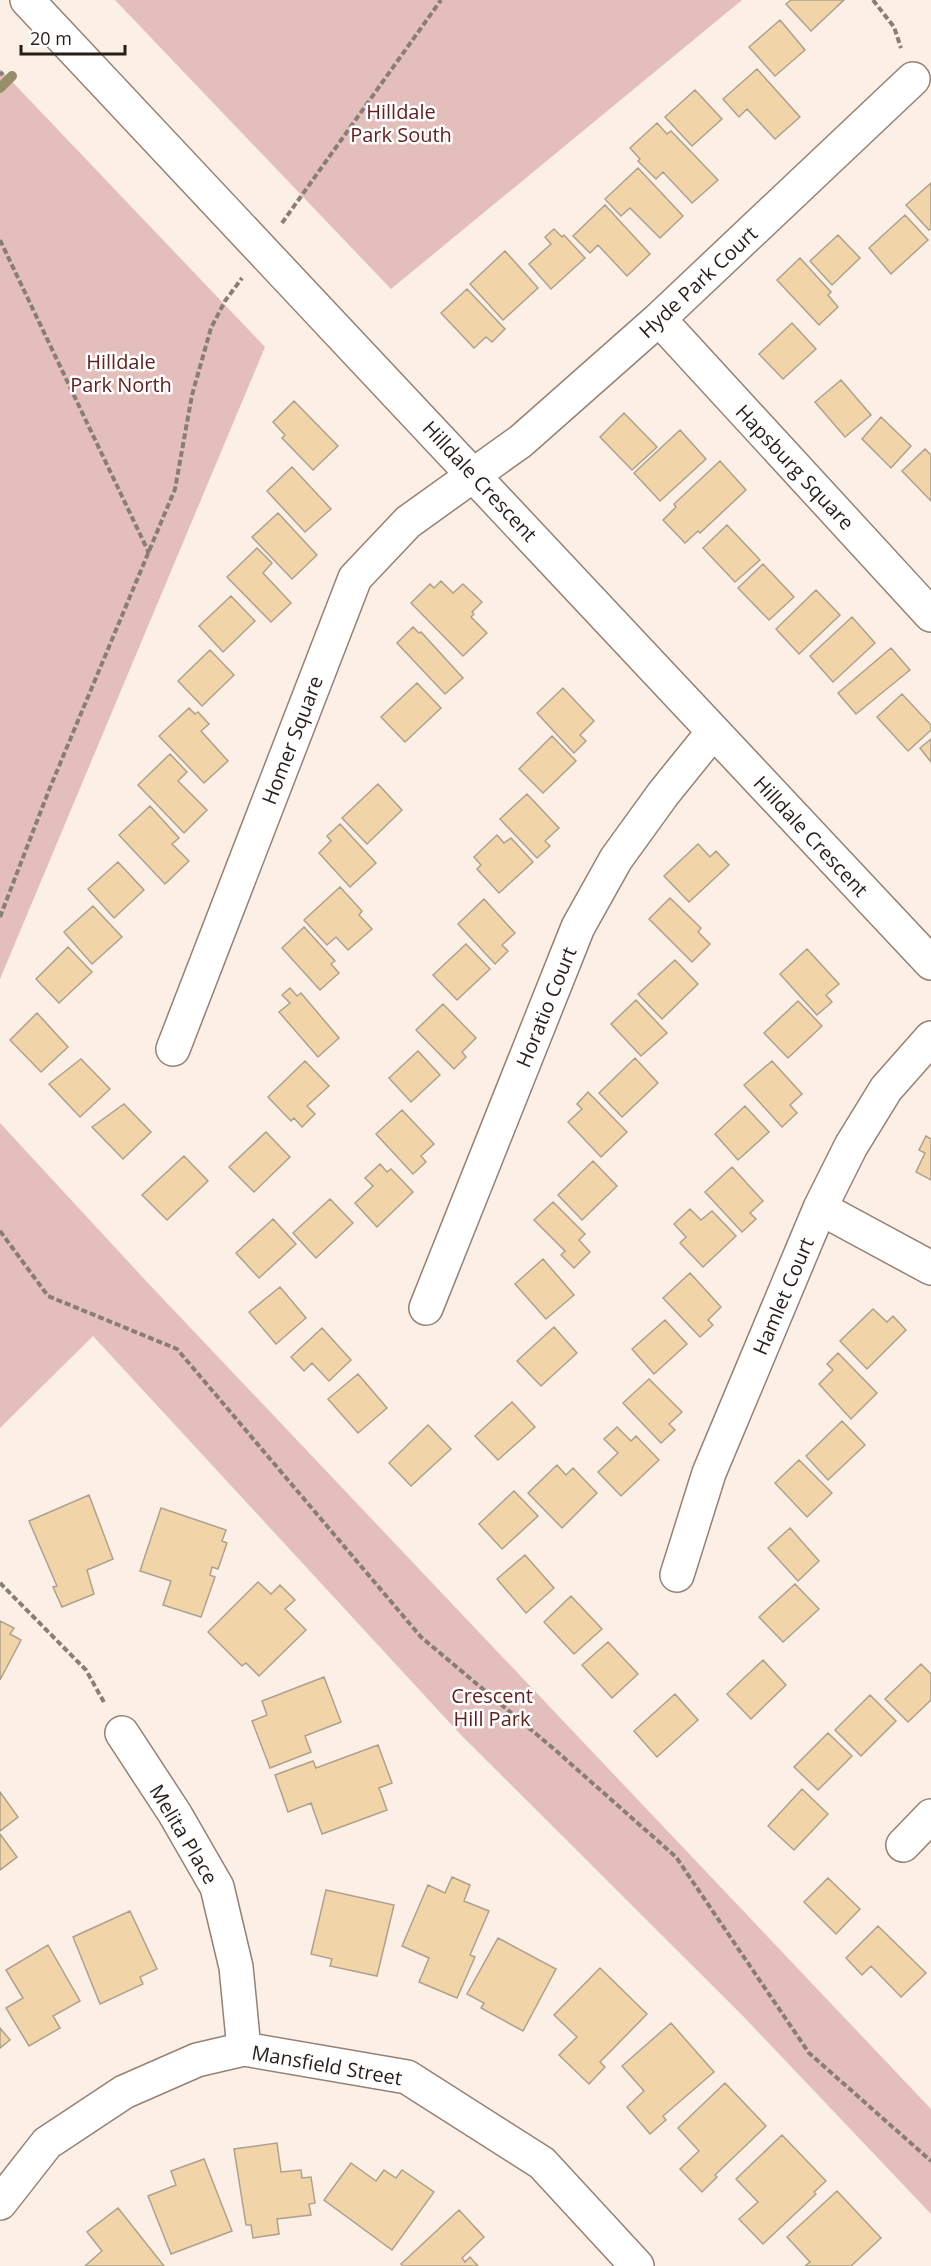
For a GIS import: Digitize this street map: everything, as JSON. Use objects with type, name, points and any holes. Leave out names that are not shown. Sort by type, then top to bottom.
[{"type":"street","name":"Hilldale Crescent","points":[[27,0],[931,963]]},
{"type":"street","name":"Hyde Park Court","points":[[474,474],[520,441],[659,319],[913,79]]},
{"type":"street","name":"Hapsburg Square","points":[[659,319],[931,615]]},
{"type":"street","name":"Homer Square","points":[[172,1049],[355,578],[408,522],[474,474]]},
{"type":"street","name":"Horatio Court","points":[[426,1308],[578,927],[616,858],[713,732]]},
{"type":"street","name":"Hamlet Court","points":[[677,1575],[709,1473],[820,1208],[851,1146],[886,1089],[931,1038]]},
{"type":"street","points":[[820,1208],[931,1268]]},
{"type":"street","name":"Melita Place","points":[[122,1733],[175,1814],[217,1887],[236,1967],[244,2049]]},
{"type":"street","points":[[903,1845],[931,1816]]},
{"type":"street","name":"Mansfield Street","points":[[0,2203],[47,2143],[124,2092],[197,2060],[244,2049],[407,2077],[542,2163],[637,2266]]},
{"type":"path","points":[[0,916],[49,790],[175,489],[192,395],[211,328],[225,301],[441,0]]},
{"type":"path","points":[[873,0],[894,27],[913,79]]},
{"type":"path","points":[[0,240],[149,554]]},
{"type":"path","points":[[0,1231],[48,1296],[177,1349],[421,1637],[554,1749],[676,1857],[810,2053],[931,2161]]},
{"type":"path","points":[[0,1583],[86,1670],[122,1733]]},
{"type":"green space","name":"Hilldale Park South","points":[[115,0],[742,0],[391,289]]},
{"type":"green space","name":"Hilldale Park North","points":[[0,69],[265,347],[0,979]]},
{"type":"green space","name":"Crescent Hill Park","points":[[0,1123],[147,1282],[931,2109],[931,2214],[742,2015],[461,1735],[93,1336],[0,1428]]},
{"type":"building","points":[[791,0],[844,0],[811,31],[786,4]]},
{"type":"building","points":[[780,20],[805,50],[775,76],[749,47]]},
{"type":"building","points":[[757,69],[800,117],[775,139],[747,109],[739,117],[723,99]]},
{"type":"building","points":[[695,90],[722,119],[692,146],[665,117]]},
{"type":"building","points":[[657,123],[667,134],[671,131],[718,180],[692,203],[663,172],[656,179],[638,161],[640,159],[630,148]]},
{"type":"building","points":[[638,168],[683,216],[660,238],[630,208],[621,216],[605,199]]},
{"type":"building","points":[[931,183],[931,229],[929,230],[906,205]]},
{"type":"building","points":[[605,205],[650,254],[627,276],[598,245],[590,253],[573,236]]},
{"type":"building","points":[[905,215],[928,240],[891,274],[869,248]]},
{"type":"building","points":[[554,229],[562,237],[564,235],[585,258],[551,289],[529,264],[551,244],[545,237]]},
{"type":"building","points":[[838,235],[860,258],[832,285],[810,261]]},
{"type":"building","points":[[505,251],[538,288],[503,320],[470,284]]},
{"type":"building","points":[[800,258],[831,292],[828,295],[838,307],[819,325],[777,280]]},
{"type":"building","points":[[467,289],[505,329],[492,342],[486,337],[474,348],[441,313]]},
{"type":"building","points":[[792,323],[816,349],[783,379],[759,354]]},
{"type":"building","points":[[841,380],[871,415],[845,437],[815,402]]},
{"type":"building","points":[[294,401],[338,446],[313,470],[282,438],[285,435],[273,422]]},
{"type":"building","points":[[624,413],[657,447],[632,470],[600,437]]},
{"type":"building","points":[[881,417],[911,446],[891,468],[862,439]]},
{"type":"building","points":[[680,430],[706,459],[660,501],[634,473]]},
{"type":"building","points":[[925,449],[931,455],[931,501],[902,471]]},
{"type":"building","points":[[720,461],[746,490],[700,533],[698,531],[685,543],[663,520],[676,507],[674,504]]},
{"type":"building","points":[[292,467],[331,509],[305,532],[267,491]]},
{"type":"building","points":[[278,513],[317,555],[292,579],[252,537]]},
{"type":"building","points":[[727,525],[760,560],[735,582],[703,548]]},
{"type":"building","points":[[257,548],[272,563],[263,573],[291,603],[271,622],[227,577]]},
{"type":"building","points":[[763,564],[794,597],[769,620],[738,588]]},
{"type":"building","points":[[441,581],[453,593],[463,584],[482,602],[472,612],[474,614],[471,617],[487,633],[463,656],[411,603],[430,584],[434,588]]},
{"type":"building","points":[[816,590],[840,615],[799,654],[776,629]]},
{"type":"building","points":[[231,596],[255,621],[223,652],[199,626]]},
{"type":"building","points":[[852,617],[875,643],[833,682],[810,656]]},
{"type":"building","points":[[413,627],[419,633],[421,632],[463,678],[445,694],[397,643]]},
{"type":"building","points":[[891,648],[910,670],[856,714],[838,693]]},
{"type":"building","points":[[210,650],[234,675],[202,706],[178,681]]},
{"type":"building","points":[[417,683],[441,708],[405,742],[381,717]]},
{"type":"building","points":[[563,688],[594,721],[580,735],[586,741],[574,753],[537,713]]},
{"type":"building","points":[[902,694],[931,725],[931,730],[908,751],[877,717]]},
{"type":"building","points":[[189,708],[195,714],[198,712],[209,724],[201,731],[228,761],[204,783],[159,736]]},
{"type":"building","points":[[552,736],[576,761],[543,793],[519,769]]},
{"type":"building","points":[[931,739],[931,762],[920,748]]},
{"type":"building","points":[[170,754],[187,772],[178,781],[207,810],[184,833],[138,785]]},
{"type":"building","points":[[378,784],[402,810],[367,844],[342,818]]},
{"type":"building","points":[[527,794],[559,828],[545,841],[550,846],[537,858],[500,819]]},
{"type":"building","points":[[150,806],[179,838],[172,844],[189,861],[165,884],[119,835]]},
{"type":"building","points":[[340,824],[376,863],[350,887],[319,853],[331,841],[327,836]]},
{"type":"building","points":[[497,835],[504,843],[511,838],[533,862],[499,893],[477,869],[481,865],[474,857]]},
{"type":"building","points":[[698,844],[710,857],[716,851],[729,865],[689,902],[664,876]]},
{"type":"building","points":[[118,862],[144,890],[114,918],[88,889]]},
{"type":"building","points":[[340,887],[362,911],[359,915],[372,929],[348,950],[336,937],[327,945],[304,920]]},
{"type":"building","points":[[670,898],[701,928],[698,932],[710,944],[692,962],[649,919]]},
{"type":"building","points":[[484,899],[515,933],[502,945],[508,951],[495,964],[458,924]]},
{"type":"building","points":[[93,906],[122,937],[92,964],[64,932]]},
{"type":"building","points":[[304,927],[335,961],[331,964],[339,973],[320,990],[282,948]]},
{"type":"building","points":[[466,944],[490,969],[457,1000],[433,975]]},
{"type":"building","points":[[68,947],[92,972],[59,1003],[36,979]]},
{"type":"building","points":[[807,949],[839,984],[826,995],[832,1002],[817,1015],[780,974]]},
{"type":"building","points":[[675,960],[698,984],[662,1019],[638,994]]},
{"type":"building","points":[[290,988],[297,996],[301,993],[339,1038],[318,1057],[279,1012],[290,1003],[282,995]]},
{"type":"building","points":[[636,1000],[667,1033],[641,1056],[611,1024]]},
{"type":"building","points":[[798,1001],[822,1026],[788,1058],[764,1033]]},
{"type":"building","points":[[443,1004],[476,1038],[462,1052],[466,1057],[454,1069],[416,1030]]},
{"type":"building","points":[[37,1013],[68,1047],[41,1072],[10,1040]]},
{"type":"building","points":[[418,1051],[440,1075],[411,1102],[389,1078]]},
{"type":"building","points":[[635,1058],[658,1083],[622,1117],[599,1093]]},
{"type":"building","points":[[81,1059],[110,1089],[80,1117],[49,1084]]},
{"type":"building","points":[[305,1061],[329,1086],[307,1106],[315,1114],[302,1127],[294,1118],[291,1121],[268,1097]]},
{"type":"building","points":[[772,1061],[802,1094],[790,1105],[797,1113],[782,1127],[744,1085]]},
{"type":"building","points":[[588,1092],[627,1132],[601,1157],[568,1122],[582,1109],[577,1104]]},
{"type":"building","points":[[124,1104],[151,1132],[123,1159],[92,1127]]},
{"type":"building","points":[[745,1106],[769,1132],[738,1160],[715,1134]]},
{"type":"building","points":[[402,1110],[434,1144],[421,1156],[426,1162],[413,1174],[376,1134]]},
{"type":"building","points":[[266,1132],[290,1157],[254,1192],[229,1167]]},
{"type":"building","points":[[926,1136],[931,1139],[931,1180],[916,1172],[925,1153],[919,1150]]},
{"type":"building","points":[[184,1156],[208,1181],[167,1220],[142,1195]]},
{"type":"building","points":[[593,1161],[617,1186],[582,1220],[558,1195]]},
{"type":"building","points":[[380,1164],[387,1172],[391,1169],[413,1192],[377,1227],[355,1203],[373,1186],[365,1178]]},
{"type":"building","points":[[732,1167],[763,1201],[750,1213],[756,1219],[742,1232],[705,1192]]},
{"type":"building","points":[[330,1199],[353,1223],[316,1258],[293,1233]]},
{"type":"building","points":[[553,1202],[585,1234],[579,1240],[590,1252],[574,1268],[561,1255],[565,1251],[534,1220]]},
{"type":"building","points":[[690,1209],[701,1220],[712,1211],[736,1236],[703,1267],[680,1243],[686,1237],[674,1224]]},
{"type":"building","points":[[273,1219],[296,1244],[259,1278],[236,1253]]},
{"type":"building","points":[[543,1259],[574,1295],[546,1319],[515,1284]]},
{"type":"building","points":[[690,1273],[721,1307],[708,1320],[713,1325],[700,1337],[663,1298]]},
{"type":"building","points":[[280,1287],[306,1318],[276,1344],[249,1312]]},
{"type":"building","points":[[873,1309],[887,1322],[893,1316],[906,1330],[867,1369],[840,1341]]},
{"type":"building","points":[[665,1320],[687,1344],[654,1374],[632,1349]]},
{"type":"building","points":[[554,1327],[577,1353],[541,1386],[517,1361]]},
{"type":"building","points":[[322,1328],[351,1360],[329,1381],[312,1363],[304,1371],[291,1357]]},
{"type":"building","points":[[838,1353],[877,1393],[851,1419],[819,1384],[833,1370],[827,1364]]},
{"type":"building","points":[[358,1374],[387,1408],[358,1433],[328,1399]]},
{"type":"building","points":[[649,1379],[682,1412],[669,1424],[675,1430],[661,1443],[623,1403]]},
{"type":"building","points":[[512,1402],[535,1427],[498,1460],[475,1436]]},
{"type":"building","points":[[842,1421],[865,1445],[828,1480],[806,1456]]},
{"type":"building","points":[[428,1425],[451,1449],[411,1486],[389,1463]]},
{"type":"building","points":[[617,1427],[631,1441],[636,1436],[659,1460],[621,1496],[598,1472],[618,1453],[604,1439]]},
{"type":"building","points":[[799,1460],[832,1493],[807,1517],[775,1483]]},
{"type":"building","points":[[557,1465],[566,1475],[573,1468],[597,1493],[562,1528],[528,1493]]},
{"type":"building","points":[[514,1491],[538,1516],[502,1549],[479,1524]]},
{"type":"building","points":[[89,1495],[113,1559],[87,1570],[94,1594],[62,1607],[53,1587],[57,1586],[29,1521]]},
{"type":"building","points":[[161,1508],[226,1530],[222,1541],[227,1543],[218,1569],[212,1567],[210,1575],[215,1577],[201,1617],[163,1605],[171,1581],[140,1571]]},
{"type":"building","points":[[790,1528],[819,1561],[798,1581],[768,1548]]},
{"type":"building","points":[[525,1555],[554,1588],[526,1613],[497,1579]]},
{"type":"building","points":[[258,1582],[271,1594],[280,1585],[295,1600],[285,1609],[306,1630],[259,1676],[246,1663],[242,1666],[208,1632]]},
{"type":"building","points":[[795,1584],[819,1609],[783,1642],[759,1617]]},
{"type":"building","points":[[571,1596],[602,1629],[574,1654],[544,1622]]},
{"type":"building","points":[[0,1621],[14,1628],[10,1634],[21,1640],[0,1680]]},
{"type":"building","points":[[608,1642],[638,1674],[612,1698],[582,1665]]},
{"type":"building","points":[[763,1660],[786,1685],[751,1719],[727,1694]]},
{"type":"building","points":[[921,1664],[931,1674],[931,1700],[908,1722],[885,1699]]},
{"type":"building","points":[[324,1677],[341,1722],[305,1736],[311,1752],[270,1768],[252,1721],[267,1715],[262,1701]]},
{"type":"building","points":[[675,1694],[698,1720],[657,1757],[634,1731]]},
{"type":"building","points":[[870,1695],[896,1721],[861,1756],[835,1730]]},
{"type":"building","points":[[828,1733],[852,1756],[818,1790],[794,1767]]},
{"type":"building","points":[[378,1745],[392,1783],[379,1788],[387,1810],[322,1834],[311,1803],[288,1812],[275,1775],[313,1761],[316,1768]]},
{"type":"building","points":[[802,1789],[828,1814],[794,1850],[768,1826]]},
{"type":"building","points":[[0,1792],[18,1817],[0,1831]]},
{"type":"building","points":[[0,1834],[17,1857],[0,1870]]},
{"type":"building","points":[[452,1877],[470,1885],[464,1901],[489,1911],[470,1955],[475,1957],[457,1998],[419,1982],[429,1958],[402,1946],[428,1885],[445,1893]]},
{"type":"building","points":[[828,1878],[860,1909],[836,1934],[804,1902]]},
{"type":"building","points":[[326,1890],[394,1905],[377,1976],[330,1966],[332,1959],[311,1954]]},
{"type":"building","points":[[130,1911],[157,1969],[140,1977],[143,1984],[100,2004],[73,1937]]},
{"type":"building","points":[[878,1926],[926,1973],[901,1997],[871,1966],[862,1975],[846,1958]]},
{"type":"building","points":[[498,1938],[556,1969],[523,2031],[481,2008],[484,2003],[467,1994]]},
{"type":"building","points":[[48,1945],[80,2001],[53,2016],[60,2028],[29,2046],[6,2008],[23,1998],[6,1970]]},
{"type":"building","points":[[600,1968],[647,2014],[600,2062],[605,2067],[589,2084],[559,2055],[577,2037],[554,2015]]},
{"type":"building","points":[[671,2023],[714,2072],[663,2116],[666,2120],[650,2134],[627,2107],[644,2091],[622,2066]]},
{"type":"building","points":[[0,2028],[10,2040],[0,2048]]},
{"type":"building","points":[[725,2083],[766,2126],[715,2175],[717,2177],[702,2192],[680,2169],[699,2151],[678,2128]]},
{"type":"building","points":[[782,2135],[826,2181],[814,2192],[816,2194],[763,2244],[739,2219],[758,2202],[736,2179]]},
{"type":"building","points":[[277,2143],[281,2172],[301,2170],[302,2178],[311,2177],[315,2203],[309,2204],[311,2215],[277,2219],[279,2234],[253,2238],[251,2225],[246,2225],[234,2149]]},
{"type":"building","points":[[204,2159],[232,2231],[171,2254],[148,2196],[176,2185],[171,2171]]},
{"type":"building","points":[[351,2163],[376,2181],[384,2170],[396,2178],[402,2170],[434,2192],[392,2250],[324,2200]]},
{"type":"building","points":[[837,2191],[881,2238],[851,2266],[805,2266],[810,2262],[787,2237]]},
{"type":"building","points":[[118,2208],[164,2266],[85,2266],[102,2251],[87,2232]]},
{"type":"building","points":[[459,2210],[484,2237],[462,2258],[465,2262],[470,2257],[478,2266],[403,2266],[401,2264]]},
{"type":"waterway","points":[[0,88],[12,76]]}]
